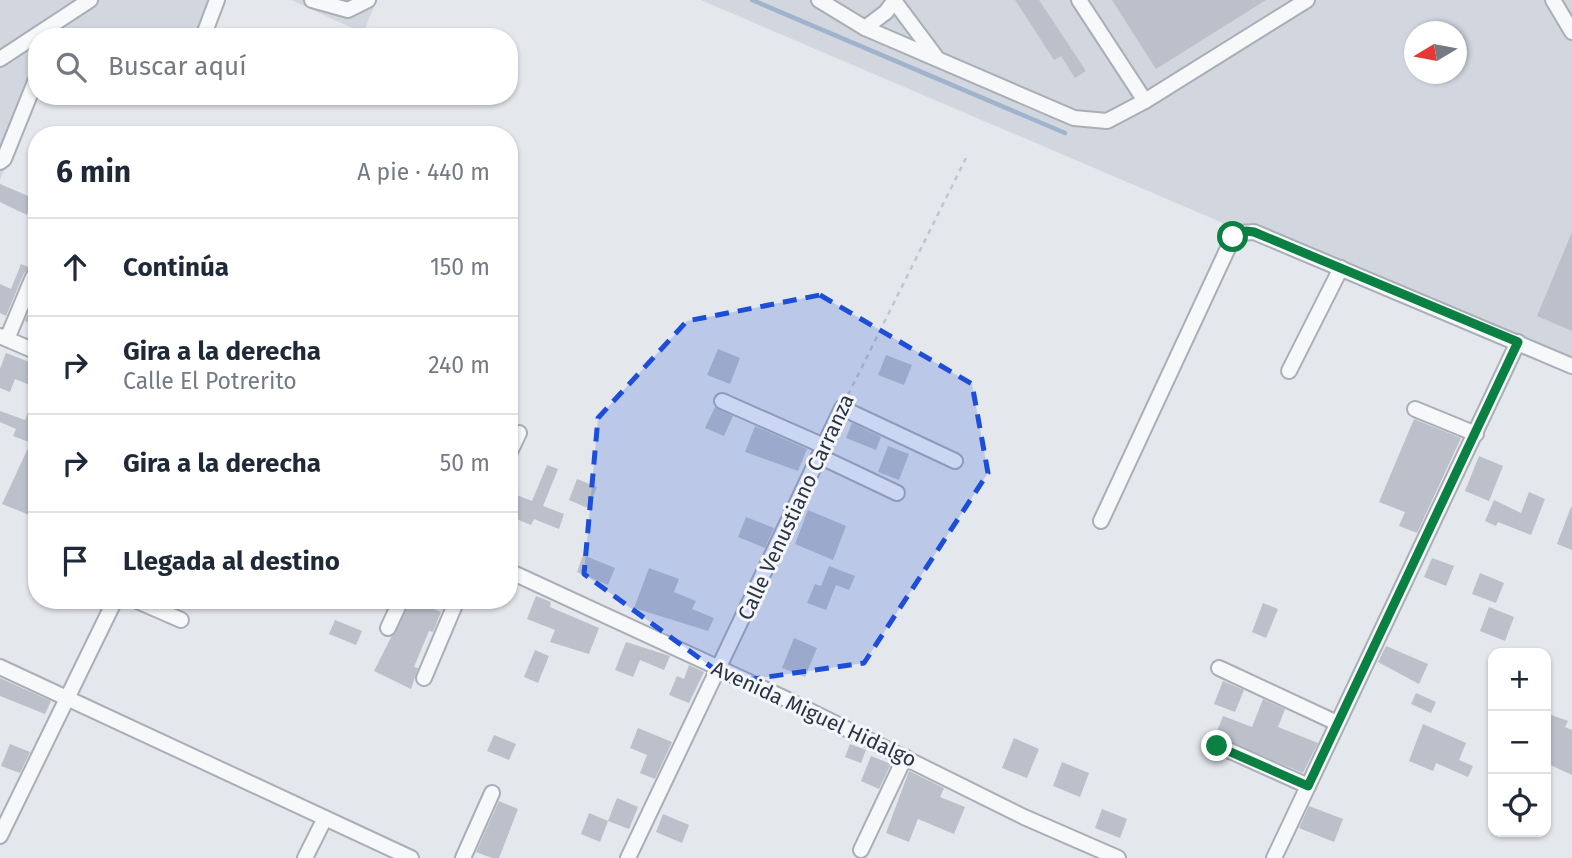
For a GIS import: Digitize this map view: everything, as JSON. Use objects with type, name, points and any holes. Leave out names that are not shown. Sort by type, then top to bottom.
[{"type":"street","points":[[47,28],[90,0]]},
{"type":"street","points":[[206,28],[217,0]]},
{"type":"street","points":[[312,0],[348,10],[368,0]]},
{"type":"street","points":[[819,0],[865,28],[1046,108],[1092,121],[1107,121],[1144,101],[1307,0]]},
{"type":"street","points":[[1080,0],[1144,101]]},
{"type":"street","points":[[1553,0],[1572,32]]},
{"type":"street","points":[[865,28],[895,1],[937,58]]},
{"type":"street","points":[[0,59],[28,41]]},
{"type":"street","points":[[0,162],[4,159],[28,99]]},
{"type":"street","points":[[1101,521],[1233,237],[1246,231],[1341,268],[1572,366]]},
{"type":"street","points":[[1289,371],[1341,268]]},
{"type":"street","points":[[28,287],[3,337],[28,348]]},
{"type":"street","points":[[1274,858],[1518,342]]},
{"type":"street","points":[[722,401],[822,451],[897,494]]},
{"type":"street","points":[[842,408],[955,461]]},
{"type":"street","name":"Calle Venustiano Carranza","points":[[628,858],[842,408]]},
{"type":"street","points":[[1415,409],[1476,434]]},
{"type":"street","name":"Avenida Miguel Hidalgo","points":[[518,576],[905,757],[1024,817],[1118,858]]},
{"type":"street","points":[[0,836],[110,609]]},
{"type":"street","points":[[156,609],[181,620]]},
{"type":"street","points":[[388,628],[397,609]]},
{"type":"street","points":[[424,678],[453,609]]},
{"type":"street","points":[[0,667],[411,858]]},
{"type":"street","points":[[1219,668],[1336,723]]},
{"type":"street","points":[[1217,746],[1308,786]]},
{"type":"street","points":[[861,850],[905,757]]},
{"type":"street","points":[[463,858],[492,793]]},
{"type":"street","points":[[305,858],[325,818]]},
{"type":"path","name":"Calle Venustiano Carranza","points":[[842,408],[966,158]]},
{"type":"highlighted area","points":[[820,295],[972,384],[988,473],[864,663],[732,682],[584,574],[598,418],[687,321]]},
{"type":"shaded area","points":[[0,0],[224,0],[213,28],[28,28],[28,105],[31,105],[0,180]]},
{"type":"shaded area","points":[[291,0],[377,0],[365,28],[352,28]]},
{"type":"shaded area","points":[[701,0],[1572,0],[1572,372]]},
{"type":"building","points":[[1015,0],[1039,0],[1086,71],[1075,78],[1061,56],[1054,60]]},
{"type":"building","points":[[1112,0],[1266,0],[1156,69]]},
{"type":"building","points":[[0,184],[28,196],[27,215],[0,202]]},
{"type":"building","points":[[1572,232],[1572,331],[1537,316]]},
{"type":"building","points":[[21,264],[28,267],[6,316],[0,313],[0,284],[11,289]]},
{"type":"building","points":[[718,349],[740,358],[730,384],[707,375]]},
{"type":"building","points":[[6,353],[28,362],[28,384],[15,379],[10,392],[0,388],[0,369]]},
{"type":"building","points":[[886,355],[912,365],[904,385],[878,375]]},
{"type":"building","points":[[715,407],[733,416],[724,436],[705,428]]},
{"type":"building","points":[[0,411],[25,420],[28,412],[28,442],[13,436],[16,429],[0,422]]},
{"type":"building","points":[[1414,419],[1461,438],[1417,533],[1399,526],[1405,512],[1379,502]]},
{"type":"building","points":[[852,423],[881,437],[876,450],[846,438]]},
{"type":"building","points":[[755,426],[807,449],[798,471],[745,452]]},
{"type":"building","points":[[888,446],[909,454],[899,480],[878,472]]},
{"type":"building","points":[[28,448],[28,514],[2,504]]},
{"type":"building","points":[[1479,456],[1503,466],[1489,501],[1465,491]]},
{"type":"building","points":[[547,465],[558,469],[543,506],[564,514],[559,529],[534,519],[531,525],[518,520],[518,496],[532,501]]},
{"type":"building","points":[[577,479],[597,487],[588,508],[569,500]]},
{"type":"building","points":[[1529,492],[1545,499],[1531,535],[1498,522],[1496,526],[1485,521],[1494,500],[1521,513]]},
{"type":"building","points":[[1572,507],[1572,550],[1557,544]]},
{"type":"building","points":[[808,510],[846,526],[833,560],[795,544]]},
{"type":"building","points":[[746,517],[774,528],[765,548],[738,537]]},
{"type":"building","points":[[583,555],[615,568],[608,585],[577,572]]},
{"type":"building","points":[[1432,558],[1454,566],[1446,586],[1424,577]]},
{"type":"building","points":[[829,566],[855,576],[849,590],[836,585],[826,610],[807,603],[815,584],[821,586]]},
{"type":"building","points":[[649,568],[679,579],[674,592],[696,601],[692,609],[714,618],[708,631],[634,608]]},
{"type":"building","points":[[1480,573],[1504,583],[1496,603],[1472,594]]},
{"type":"building","points":[[536,596],[551,602],[550,607],[599,628],[589,654],[550,642],[555,630],[527,619]]},
{"type":"building","points":[[1263,603],[1278,609],[1266,638],[1252,632]]},
{"type":"building","points":[[1489,607],[1514,617],[1505,641],[1480,631]]},
{"type":"building","points":[[405,609],[433,609],[441,612],[433,632],[429,631],[414,667],[418,668],[411,689],[374,671]]},
{"type":"building","points":[[335,620],[362,631],[356,645],[329,634]]},
{"type":"building","points":[[794,638],[817,648],[805,677],[782,668]]},
{"type":"building","points":[[626,642],[670,656],[664,670],[640,660],[633,677],[615,670]]},
{"type":"building","points":[[1386,646],[1428,664],[1419,684],[1378,662]]},
{"type":"building","points":[[535,650],[549,656],[538,683],[524,677]]},
{"type":"building","points":[[689,665],[704,672],[689,703],[669,695],[677,676],[684,679]]},
{"type":"building","points":[[0,678],[51,701],[45,714],[0,696]]},
{"type":"building","points":[[1223,681],[1244,690],[1235,712],[1214,704]]},
{"type":"building","points":[[1416,693],[1436,702],[1431,713],[1411,704]]},
{"type":"building","points":[[1263,699],[1285,709],[1278,727],[1318,743],[1303,773],[1215,736],[1223,716],[1252,727]]},
{"type":"building","points":[[1551,715],[1568,721],[1565,727],[1572,730],[1572,775],[1551,765]]},
{"type":"building","points":[[1423,724],[1466,743],[1459,760],[1473,766],[1468,777],[1436,763],[1433,771],[1409,761]]},
{"type":"building","points":[[638,728],[672,742],[655,779],[640,773],[647,755],[630,748]]},
{"type":"building","points":[[494,735],[516,744],[509,760],[487,751]]},
{"type":"building","points":[[1014,738],[1039,749],[1027,778],[1002,768]]},
{"type":"building","points":[[10,744],[30,752],[20,773],[1,766]]},
{"type":"building","points":[[850,744],[866,750],[861,763],[845,757]]},
{"type":"building","points":[[871,756],[891,764],[879,789],[861,781]]},
{"type":"building","points":[[1062,762],[1089,773],[1080,797],[1053,786]]},
{"type":"building","points":[[909,771],[944,788],[940,797],[965,807],[954,834],[918,819],[909,842],[886,833]]},
{"type":"building","points":[[617,798],[638,807],[629,829],[608,821]]},
{"type":"building","points":[[499,801],[518,809],[499,858],[492,858],[476,852]]},
{"type":"building","points":[[1309,806],[1343,819],[1334,842],[1299,828]]},
{"type":"building","points":[[1102,809],[1127,819],[1120,838],[1095,828]]},
{"type":"building","points":[[589,813],[608,821],[600,842],[581,834]]},
{"type":"building","points":[[663,814],[689,825],[682,843],[656,832]]},
{"type":"waterway","points":[[752,0],[1065,133]]},
{"type":"route","points":[[1217,746],[1308,786],[1518,342],[1254,232],[1246,231],[1233,237]]}]
